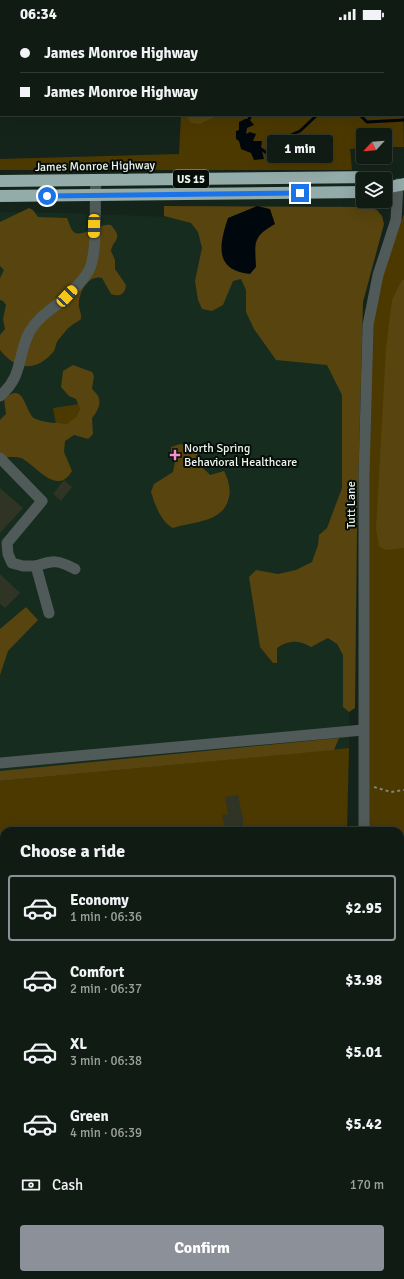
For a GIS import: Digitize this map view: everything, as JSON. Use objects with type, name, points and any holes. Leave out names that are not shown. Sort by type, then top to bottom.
[{"type":"highway","name":"James Monroe Highway","points":[[0,181],[356,177]]},
{"type":"highway","name":"US 15","points":[[0,196],[356,192]]},
{"type":"street","points":[[0,396],[14,381],[21,363],[24,346],[29,332],[36,322],[67,296],[90,269],[93,256],[96,180]]},
{"type":"street","name":"Tutt Lane","points":[[364,827],[364,475],[368,325],[378,275],[396,220],[401,184]]},
{"type":"street","points":[[0,458],[42,501],[8,543],[8,554],[12,563],[23,566],[36,566],[51,560],[63,563],[75,569]]},
{"type":"street","points":[[36,566],[49,613]]},
{"type":"street","points":[[0,763],[363,730]]},
{"type":"path","points":[[364,783],[390,792],[404,790]]},
{"type":"shaded area","points":[[181,116],[403,116],[404,147],[392,147],[392,128],[356,128],[356,149],[350,149],[352,170],[0,170],[0,159],[179,154]]},
{"type":"shaded area","points":[[187,116],[216,116],[200,124],[191,123]]},
{"type":"shaded area","points":[[249,119],[254,125],[247,128],[246,134],[250,132],[256,134],[253,141],[262,141],[261,147],[264,159],[254,160],[251,153],[241,149],[239,141],[236,139],[236,131],[239,130],[239,122]]},
{"type":"shaded area","points":[[164,206],[356,207],[372,208],[377,210],[382,216],[384,224],[363,302],[357,530],[355,708],[349,712],[343,707],[343,655],[337,644],[328,638],[311,647],[298,642],[285,643],[277,648],[277,663],[273,663],[260,647],[249,577],[256,570],[278,574],[296,570],[312,562],[318,545],[319,535],[327,528],[342,488],[342,395],[327,365],[276,360],[254,329],[246,312],[246,290],[241,279],[233,281],[223,305],[212,311],[202,309],[198,300],[195,281],[202,248],[198,232],[191,223],[164,216]]},
{"type":"shaded area","points":[[257,206],[270,209],[275,224],[262,233],[256,241],[256,267],[250,274],[238,272],[225,262],[222,255],[225,228],[228,218]]},
{"type":"shaded area","points":[[29,208],[33,210],[38,217],[67,218],[71,229],[75,233],[111,225],[117,234],[117,239],[111,251],[115,260],[115,269],[126,285],[123,293],[117,295],[111,294],[102,278],[97,277],[89,281],[83,289],[79,299],[81,319],[66,330],[58,340],[54,351],[47,358],[41,363],[27,366],[13,362],[0,350],[0,335],[5,329],[3,319],[6,305],[0,300],[0,278],[4,270],[0,266],[0,222]]},
{"type":"shaded area","name":"North Spring Behavioral Healthcare","points":[[0,212],[65,213],[353,224],[349,748],[0,781]]},
{"type":"shaded area","points":[[404,214],[404,827],[360,827],[366,322]]},
{"type":"shaded area","points":[[402,280],[404,280],[404,548],[385,550],[379,546],[376,529],[386,348],[392,300]]},
{"type":"shaded area","points":[[73,365],[92,372],[94,376],[92,388],[98,396],[99,405],[92,418],[93,434],[88,439],[74,435],[65,441],[64,452],[72,471],[66,478],[60,481],[53,480],[46,477],[21,458],[2,457],[0,453],[0,420],[6,414],[4,399],[11,394],[17,393],[21,395],[32,416],[36,419],[47,422],[67,424],[77,416],[80,409],[76,399],[69,396],[61,387],[63,371]]},
{"type":"shaded area","points":[[79,404],[82,425],[57,430],[53,408]]},
{"type":"shaded area","points":[[180,444],[187,445],[195,449],[200,464],[210,475],[224,471],[229,484],[230,494],[226,506],[215,516],[207,520],[173,528],[165,522],[157,508],[151,492],[154,484],[173,472],[175,462],[171,457],[171,447]]},
{"type":"shaded area","points":[[26,607],[38,620],[8,651],[0,675],[0,629]]},
{"type":"shaded area","points":[[339,738],[334,750],[0,781],[0,771]]},
{"type":"shaded area","points":[[349,748],[347,827],[0,827],[0,781]]},
{"type":"building","points":[[64,480],[72,487],[61,501],[53,494]]},
{"type":"building","points":[[0,488],[23,508],[0,533]]},
{"type":"building","points":[[0,574],[20,593],[5,608],[0,604]]},
{"type":"building","points":[[238,795],[243,819],[243,827],[225,827],[222,815],[228,814],[225,797]]},
{"type":"waterway","points":[[248,121],[250,116]]},
{"type":"waterway","points":[[258,147],[270,155],[278,150],[278,141],[300,131],[316,116]]},
{"type":"waterway","points":[[361,116],[367,122],[404,120]]},
{"type":"place","name":"North Spring Behavioral Healthcare","points":[[175,455]]},
{"type":"route","points":[[47,196],[300,193]]}]
